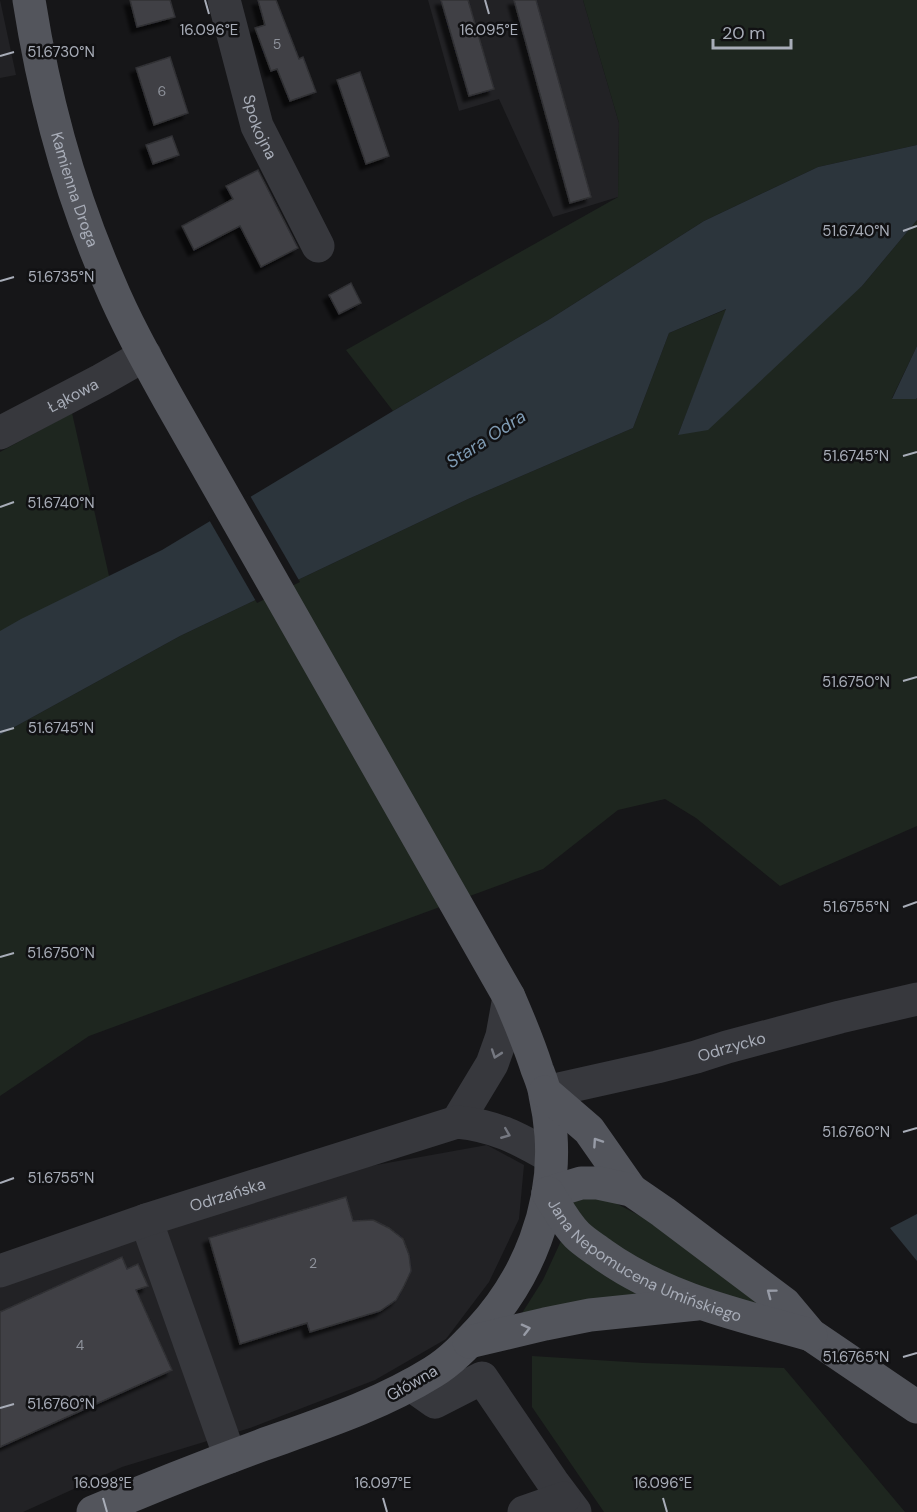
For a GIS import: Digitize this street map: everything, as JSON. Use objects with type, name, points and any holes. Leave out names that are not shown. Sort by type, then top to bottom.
[{"type":"main road","name":"Kamienna Droga","points":[[29,0],[47,92],[72,183],[108,280],[169,400],[509,997]]},
{"type":"main road","name":"Główna","points":[[93,1512],[230,1457],[348,1415],[383,1400],[436,1371],[469,1342],[490,1319],[509,1295],[533,1247],[548,1193],[551,1157],[551,1134],[545,1092],[526,1035],[509,997]]},
{"type":"main road","points":[[545,1092],[589,1130],[630,1190]]},
{"type":"main road","name":"Jana Nepomucena Umińskiego","points":[[811,1335],[701,1304],[624,1269],[577,1235],[548,1193],[581,1183],[630,1190],[785,1304],[811,1335],[917,1407]]},
{"type":"main road","points":[[469,1342],[590,1315],[701,1304]]},
{"type":"street","name":"Spokojna","points":[[224,0],[257,126],[318,246]]},
{"type":"street","name":"Łąkowa","points":[[0,433],[145,355]]},
{"type":"street","points":[[457,1122],[492,1064],[502,1036],[509,997]]},
{"type":"street","name":"Odrzycko","points":[[545,1092],[667,1065],[840,1017],[917,999]]},
{"type":"street","name":"Odrzańska","points":[[0,1271],[147,1220],[457,1122],[479,1124],[501,1131],[523,1140],[551,1157]]},
{"type":"street","points":[[147,1220],[230,1457]]},
{"type":"street","points":[[411,1385],[435,1402],[482,1378],[570,1505],[524,1512]]},
{"type":"shaded area","points":[[0,0],[16,75],[0,78]]},
{"type":"shaded area","points":[[428,0],[583,0],[619,123],[618,197],[553,217],[499,99],[459,111]]},
{"type":"shaded area","points":[[583,0],[917,0],[917,145],[818,167],[704,221],[550,319],[393,411],[346,350],[618,197],[619,123]]},
{"type":"shaded area","points":[[917,220],[917,346],[892,398],[917,398],[917,826],[780,886],[696,818],[665,799],[618,810],[543,869],[89,1036],[0,1096],[0,735],[180,636],[468,499],[633,428],[669,333],[727,309],[678,435],[862,286]]},
{"type":"shaded area","points":[[72,413],[112,589],[0,655],[0,452]]},
{"type":"shaded area","points":[[487,1145],[524,1165],[519,1219],[489,1282],[446,1339],[375,1380],[250,1428],[122,1467],[23,1512],[0,1512],[0,1286],[293,1180]]},
{"type":"shaded area","points":[[602,1196],[646,1219],[782,1314],[722,1300],[607,1243],[567,1204],[573,1199]]},
{"type":"shaded area","points":[[561,1241],[656,1298],[517,1321],[543,1280]]},
{"type":"shaded area","points":[[532,1356],[784,1368],[905,1512],[604,1512],[532,1407]]},
{"type":"water","name":"Stara Odra","points":[[917,145],[917,220],[862,286],[708,430],[678,435],[726,309],[669,333],[633,428],[468,499],[180,636],[0,735],[0,631],[162,550],[550,319],[704,221],[818,167]]},
{"type":"water","points":[[917,346],[917,398],[892,399]]},
{"type":"water","points":[[917,1214],[917,1261],[890,1228]]},
{"type":"pier","points":[[249,494],[300,582],[257,603],[208,518]]},
{"type":"building","points":[[130,0],[170,0],[175,17],[137,27]]},
{"type":"building","points":[[258,0],[276,0],[299,59],[303,57],[316,92],[290,101],[277,69],[271,71],[255,28],[265,25]]},
{"type":"building","points":[[441,0],[468,0],[494,89],[469,96]]},
{"type":"building","points":[[514,0],[536,0],[591,197],[570,203]]},
{"type":"building","points":[[170,57],[188,113],[154,125],[136,68]]},
{"type":"building","points":[[360,72],[389,156],[366,164],[337,80]]},
{"type":"building","points":[[172,136],[179,155],[153,164],[146,145]]},
{"type":"building","points":[[258,170],[298,248],[261,267],[240,226],[194,250],[182,226],[233,199],[226,186]]},
{"type":"building","points":[[351,283],[361,303],[339,314],[329,295]]},
{"type":"building","points":[[346,1197],[353,1221],[373,1220],[389,1228],[403,1239],[409,1255],[411,1271],[396,1300],[380,1311],[310,1332],[307,1323],[240,1344],[209,1238]]},
{"type":"building","points":[[122,1257],[127,1269],[138,1264],[148,1286],[136,1290],[172,1370],[0,1447],[0,1312]]}]
